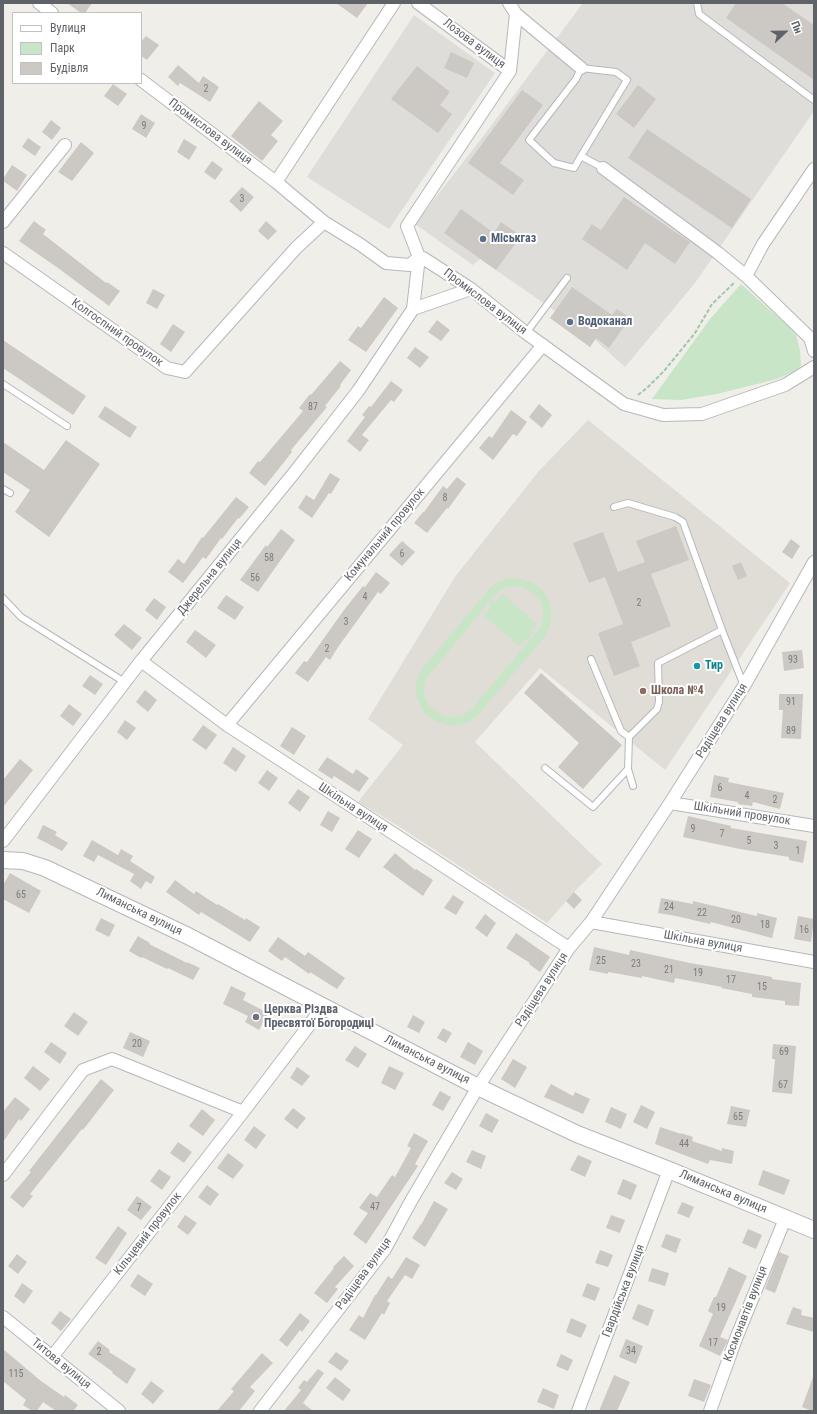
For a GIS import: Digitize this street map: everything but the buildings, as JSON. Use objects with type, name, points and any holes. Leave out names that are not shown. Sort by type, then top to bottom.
[{"type":"street","points":[[39,3],[51,12]]},
{"type":"street","points":[[276,182],[394,3]]},
{"type":"street","name":"Лозова вулиця","points":[[418,3],[510,71]]},
{"type":"street","points":[[509,3],[516,14],[581,68]]},
{"type":"street","points":[[471,289],[414,309],[419,257],[407,226],[510,71],[516,14]]},
{"type":"street","name":"Промислова вулиця","points":[[142,81],[276,182],[324,222],[361,245],[386,263],[410,265],[419,257],[423,258],[471,289],[526,333],[624,404],[663,415],[702,414],[785,384],[814,367]]},
{"type":"street","points":[[3,222],[64,145]]},
{"type":"street","points":[[603,168],[718,253],[746,276],[810,338],[814,351]]},
{"type":"street","points":[[746,276],[763,244],[814,169]]},
{"type":"street","name":"Колгоспний провулок","points":[[3,254],[167,368],[185,372],[296,248],[324,222]]},
{"type":"street","name":"Джерельна вулиця","points":[[3,841],[126,683],[141,661],[294,473],[358,390],[414,309]]},
{"type":"street","name":"Комунальний провулок","points":[[227,726],[543,345]]},
{"type":"street","name":"Радіщева вулиця","points":[[260,1411],[385,1249],[411,1201],[478,1087],[569,948],[591,922],[670,803],[744,686],[814,562]]},
{"type":"street","name":"Шкільна вулиця","points":[[141,661],[227,726],[569,948]]},
{"type":"street","name":"Шкільний провулок","points":[[670,803],[814,826]]},
{"type":"street","name":"Лиманська вулиця","points":[[3,860],[23,861],[45,868],[188,936],[478,1087],[577,1134],[670,1170],[814,1230]]},
{"type":"street","name":"Шкільна вулиця","points":[[591,922],[814,962]]},
{"type":"street","name":"Кільцевий провулок","points":[[52,1357],[323,1007]]},
{"type":"street","points":[[3,1174],[84,1070],[112,1058],[243,1112]]},
{"type":"street","name":"Гвардійська вулиця","points":[[578,1411],[670,1170]]},
{"type":"street","name":"Космонавтів вулиця","points":[[710,1411],[737,1336],[785,1219]]},
{"type":"street","name":"Титова вулиця","points":[[3,1317],[119,1411]]},
{"type":"lane","points":[[697,3],[699,14],[814,100]]},
{"type":"lane","points":[[581,68],[616,72],[627,80],[574,168],[554,163],[529,140],[576,79],[581,68]]},
{"type":"lane","points":[[581,156],[603,168]]},
{"type":"lane","points":[[526,333],[567,278]]},
{"type":"lane","points":[[3,384],[67,426]]},
{"type":"lane","points":[[3,489],[10,493]]},
{"type":"lane","points":[[614,507],[628,503],[676,517],[683,522],[744,686]]},
{"type":"lane","points":[[3,598],[20,617],[126,683]]},
{"type":"lane","points":[[633,786],[628,769],[629,738],[657,709],[660,702],[658,664],[722,630]]},
{"type":"lane","points":[[591,659],[621,731],[629,738]]},
{"type":"lane","points":[[545,768],[593,807],[628,769]]},
{"type":"path","points":[[624,404],[648,387],[664,371],[695,333],[712,304],[736,281],[746,276]]},
{"type":"shaded area","points":[[583,3],[814,3],[814,111],[695,283],[625,367],[595,340],[590,347],[550,318],[555,311],[480,259],[473,265],[415,224]]},
{"type":"shaded area","points":[[414,15],[495,73],[389,229],[307,177]]},
{"type":"shaded area","name":"Школа №4","points":[[588,420],[790,583],[665,770],[540,668],[475,742],[602,864],[574,892],[547,923],[392,822],[358,802],[403,745],[368,719],[455,577],[538,472]]},
{"type":"green space","points":[[741,284],[796,335],[800,350],[801,366],[793,372],[777,379],[717,394],[681,400],[652,399],[710,319]]},
{"type":"green space","points":[[515,578],[533,583],[546,595],[550,604],[551,621],[544,638],[475,718],[460,725],[451,726],[435,721],[422,710],[416,694],[416,685],[422,669],[490,588],[498,582]],"holes":[[[516,586],[525,588],[539,599],[543,608],[543,618],[540,628],[471,710],[463,715],[454,717],[444,716],[435,711],[429,705],[425,697],[424,688],[426,679],[499,591],[507,587]]]},
{"type":"green space","points":[[502,594],[537,624],[531,631],[533,633],[527,641],[525,639],[519,646],[484,616],[491,608],[488,605],[493,600],[496,602]]},
{"type":"place","name":"Міськгаз","points":[[483,239]]},
{"type":"place","name":"Водоканал","points":[[570,322]]},
{"type":"place","name":"Тир","points":[[697,666]]},
{"type":"place","name":"Школа №4","points":[[643,691]]},
{"type":"place","name":"Церква Різдва Пресвятої Богородиці","points":[[256,1017]]}]
